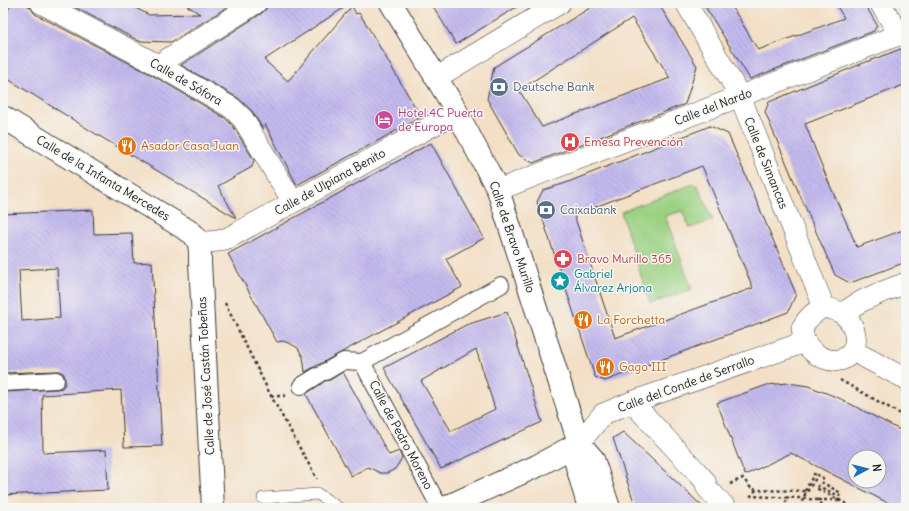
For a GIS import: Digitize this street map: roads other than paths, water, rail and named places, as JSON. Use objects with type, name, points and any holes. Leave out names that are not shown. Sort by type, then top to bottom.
[{"type":"street","name":"Calle de Sófora","points":[[41,3],[158,65],[232,108],[238,113],[293,202]]},
{"type":"street","points":[[158,65],[256,3]]},
{"type":"street","name":"Calle de Bravo Murillo","points":[[391,3],[457,112],[498,190],[579,443],[593,459],[609,508]]},
{"type":"street","points":[[436,78],[560,3]]},
{"type":"street","name":"Calle de Simancas","points":[[686,3],[740,96],[824,307]]},
{"type":"street","points":[[880,3],[903,33]]},
{"type":"street","name":"Calle del Nardo","points":[[498,190],[903,33]]},
{"type":"street","name":"Calle de Ulpiana Benito","points":[[199,243],[218,241],[228,238],[457,112]]},
{"type":"street","name":"Calle de la Infanta Mercedes","points":[[3,117],[192,233],[197,237],[199,243]]},
{"type":"street","name":"Calle de José Castán Tobeñas","points":[[199,243],[213,508]]},
{"type":"street","points":[[843,314],[848,309],[876,295],[906,283]]},
{"type":"street","points":[[301,386],[344,361],[362,362],[501,285]]},
{"type":"street","points":[[824,307],[836,310],[843,314],[852,324],[856,336],[853,351],[848,357],[843,359],[828,360],[816,355],[805,342],[802,328],[807,318],[815,311],[824,307]]},
{"type":"street","name":"Calle del Conde de Serrallo","points":[[579,443],[603,414],[632,402],[805,342]]},
{"type":"street","points":[[853,351],[906,379]]},
{"type":"street","name":"Calle de Pedro Moreno","points":[[362,362],[440,508]]},
{"type":"street","points":[[3,382],[56,380]]},
{"type":"street","points":[[632,402],[705,481],[741,504]]},
{"type":"street","points":[[444,508],[537,466],[579,443]]},
{"type":"street","name":"Calle de Bravo Murillo","points":[[579,443],[576,463],[589,508]]},
{"type":"street","points":[[705,481],[707,488],[726,508]]},
{"type":"lane","points":[[263,498],[318,494],[339,508]]},
{"type":"place","name":"Deutsche Bank","points":[[499,87]]},
{"type":"place","name":"Hotel 4C Puerta de Europa","points":[[384,120]]},
{"type":"place","name":"Emesa Prevención","points":[[570,142]]},
{"type":"place","name":"Asador Casa Juan","points":[[127,146]]},
{"type":"place","name":"Caixabank","points":[[546,210]]},
{"type":"place","name":"Bravo Murillo 365","points":[[563,259]]},
{"type":"place","name":"Gabriel Álvarez Arjona","points":[[560,281]]},
{"type":"place","name":"La Forchetta","points":[[583,320]]},
{"type":"place","name":"Gago III","points":[[605,367]]}]
